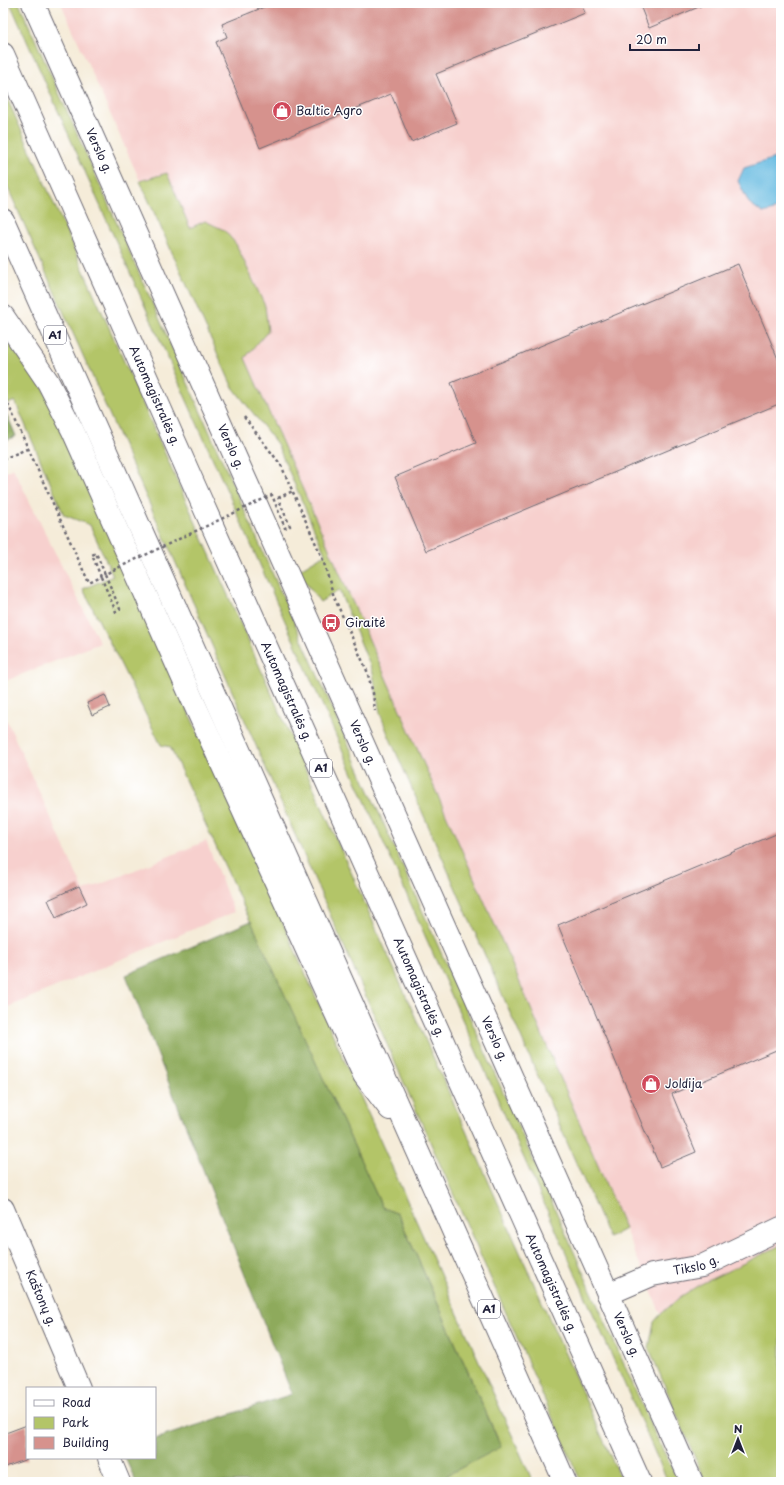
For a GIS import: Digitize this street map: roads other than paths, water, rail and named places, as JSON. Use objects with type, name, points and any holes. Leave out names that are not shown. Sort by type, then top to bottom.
[{"type":"main road","name":"Verslo g.","points":[[33,3],[692,1482]]},
{"type":"main road","name":"Automagistralės g.","points":[[3,54],[640,1482]]},
{"type":"main road","name":"A1","points":[[3,220],[565,1482]]},
{"type":"main road","points":[[3,316],[48,382],[73,431],[194,703],[364,1075],[412,1137]]},
{"type":"main road","name":"Kaštonų g.","points":[[3,1209],[79,1387]]},
{"type":"main road","name":"Tikslo g.","points":[[608,1294],[652,1275],[702,1266],[781,1228]]},
{"type":"main road","points":[[109,1459],[119,1482]]},
{"type":"water","points":[[781,156],[781,208],[763,213],[749,203],[738,181],[744,168]]},
{"type":"place","name":"Baltic Agro","points":[[282,111]]},
{"type":"place","name":"Giraitė","points":[[331,623]]},
{"type":"place","name":"Joldija","points":[[651,1084]]}]
